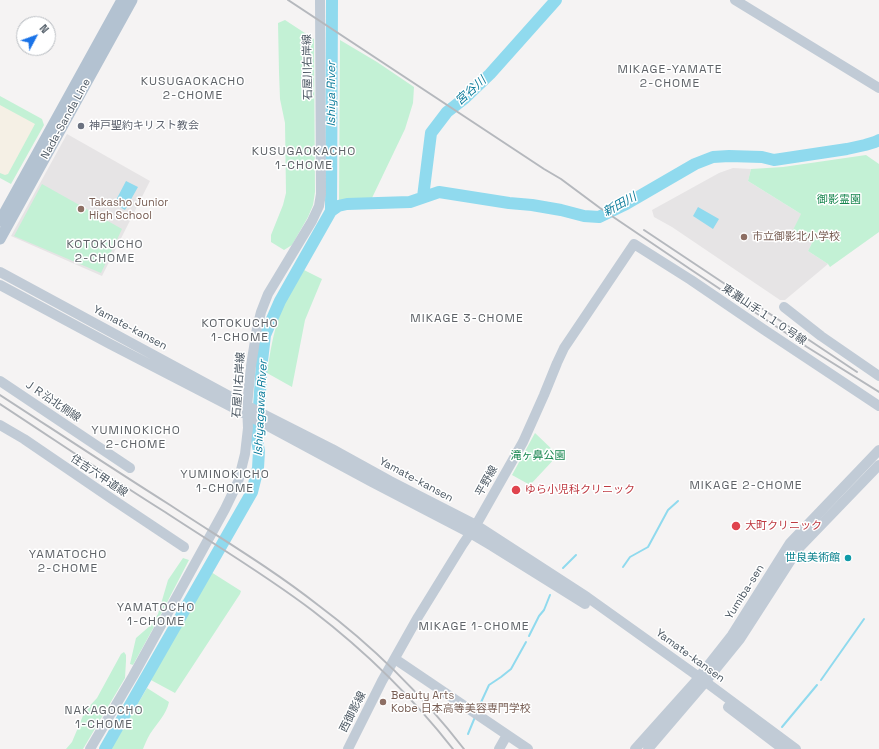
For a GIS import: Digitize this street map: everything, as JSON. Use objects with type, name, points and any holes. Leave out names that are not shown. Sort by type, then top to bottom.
[{"type":"main road","name":"Nada-Sanda Line","points":[[0,221],[122,0]]},
{"type":"main road","name":"Nada-Sanda Line","points":[[0,239],[132,0]]},
{"type":"street","name":"石屋川右岸線","points":[[90,749],[148,648],[225,509],[238,482],[245,454],[251,413],[251,366],[261,312],[268,294],[312,221],[319,206],[321,194],[320,0]]},
{"type":"street","points":[[735,0],[746,3],[879,88]]},
{"type":"street","name":"東灘山手１１０号線","points":[[634,244],[691,280],[763,330],[879,406]]},
{"type":"street","name":"平野線","points":[[380,686],[418,616],[473,529],[523,442],[564,348],[634,244]]},
{"type":"street","name":"Yamate-kansen","points":[[0,272],[251,413]]},
{"type":"street","name":"Yamate-kansen","points":[[0,285],[110,344],[251,413],[332,448],[400,491],[473,529],[557,582],[584,603],[796,749]]},
{"type":"street","points":[[784,307],[821,336],[879,376]]},
{"type":"street","name":"ＪＲ沿北側線","points":[[0,381],[130,468]]},
{"type":"street","name":"住吉六甲道線","points":[[0,424],[184,547]]},
{"type":"street","name":"Yumiba-sen","points":[[648,749],[700,682],[732,635],[790,543],[879,450]]},
{"type":"street","name":"Yumiba-sen","points":[[635,749],[740,639],[798,548],[879,465]]},
{"type":"street","points":[[395,660],[528,749]]},
{"type":"street","name":"Yamate-kansen","points":[[700,682],[783,749]]},
{"type":"street","name":"西御影線","points":[[348,749],[380,686]]},
{"type":"street","points":[[499,749],[507,735]]},
{"type":"shaded area","name":"Takasho Junior High School","points":[[67,134],[150,181],[102,276],[11,236]]},
{"type":"shaded area","name":"市立御影北小学校","points":[[733,168],[751,169],[748,181],[801,214],[812,243],[808,251],[828,264],[785,300],[780,300],[672,227],[654,217],[652,210],[719,173]]},
{"type":"green space","points":[[285,20],[314,39],[315,192],[313,205],[308,217],[292,245],[284,250],[271,242],[271,235],[283,205],[286,193],[285,123],[280,99],[278,23]]},
{"type":"green space","points":[[340,40],[377,62],[414,87],[413,103],[405,129],[371,200],[339,203]]},
{"type":"green space","points":[[0,96],[42,119],[44,125],[11,184],[0,178]]},
{"type":"green space","name":"御影霊園","points":[[866,155],[879,164],[879,232],[830,267],[828,264],[808,251],[812,243],[793,230],[801,214],[748,181],[751,169],[783,167]]},
{"type":"green space","points":[[42,184],[122,229],[101,273],[14,236]]},
{"type":"green space","points":[[304,270],[322,279],[305,320],[292,387],[267,373],[280,314]]},
{"type":"green space","name":"滝ヶ鼻公園","points":[[535,433],[558,455],[530,485],[512,475]]},
{"type":"green space","points":[[183,558],[189,560],[133,665],[130,664],[136,638],[151,625],[158,614],[168,580]]},
{"type":"green space","points":[[211,572],[241,591],[175,693],[149,679]]},
{"type":"green space","points":[[124,652],[126,655],[125,678],[83,749],[66,749],[72,742],[85,711],[97,698],[121,654]]},
{"type":"green space","points":[[147,688],[169,702],[164,715],[150,734],[143,749],[111,749]]},
{"type":"sand","points":[[0,105],[35,124],[8,174],[5,175],[0,173]]},
{"type":"water","points":[[126,181],[138,187],[125,210],[114,204]]},
{"type":"water","points":[[698,207],[719,219],[713,229],[693,216]]},
{"type":"waterway","name":"Ishiyagawa River","points":[[105,749],[252,492],[258,468],[259,451],[257,441],[265,335],[280,301],[331,211],[332,0]]},
{"type":"waterway","name":"宮谷川","points":[[423,197],[431,133],[447,112],[465,98],[490,74],[556,0]]},
{"type":"waterway","name":"新田川","points":[[331,211],[338,206],[347,204],[410,202],[439,192],[509,203],[532,205],[584,216],[599,217],[626,204],[695,164],[713,157],[762,157],[774,160],[847,149],[879,140]]},
{"type":"waterway","points":[[623,567],[630,557],[648,547],[668,510],[678,501]]},
{"type":"waterway","points":[[563,568],[576,555]]},
{"type":"waterway","points":[[529,636],[539,616],[544,610],[550,595]]},
{"type":"waterway","points":[[821,680],[864,619]]},
{"type":"waterway","points":[[477,711],[489,685],[511,669],[526,642]]},
{"type":"waterway","points":[[782,727],[817,685]]},
{"type":"waterway","points":[[468,734],[475,717]]},
{"type":"railway","points":[[288,0],[561,179],[600,208],[807,347],[879,392]]},
{"type":"railway","points":[[644,230],[857,372]]},
{"type":"railway","points":[[0,395],[300,591],[358,637],[396,672],[431,709],[464,749]]},
{"type":"railway","points":[[0,404],[259,573],[313,611],[351,642],[388,676],[422,712],[453,749]]},
{"type":"place","name":"神戸聖約キリスト教会","points":[[81,126]]},
{"type":"place","name":"Takasho Junior High School","points":[[81,209]]},
{"type":"place","name":"市立御影北小学校","points":[[744,237]]},
{"type":"place","name":"ゆら小児科クリニック","points":[[516,490]]},
{"type":"place","name":"大町クリニック","points":[[736,526]]},
{"type":"place","name":"世良美術館","points":[[848,558]]},
{"type":"place","name":"Beauty Arts Kobe 日本高等美容専門学校","points":[[383,702]]},
{"type":"district","name":"MIKAGE-YAMATE 2-CHOME","points":[[670,77]]},
{"type":"district","name":"KUSUGAOKACHO 2-CHOME","points":[[193,89]]},
{"type":"district","name":"KUSUGAOKACHO 1-CHOME","points":[[304,159]]},
{"type":"district","name":"KOTOKUCHO 2-CHOME","points":[[105,252]]},
{"type":"district","name":"MIKAGE 3-CHOME","points":[[467,319]]},
{"type":"district","name":"KOTOKUCHO 1-CHOME","points":[[240,331]]},
{"type":"district","name":"YUMINOKICHO 2-CHOME","points":[[136,438]]},
{"type":"district","name":"YUMINOKICHO 1-CHOME","points":[[225,482]]},
{"type":"district","name":"MIKAGE 2-CHOME","points":[[746,486]]},
{"type":"district","name":"YAMATOCHO 2-CHOME","points":[[68,562]]},
{"type":"district","name":"YAMATOCHO 1-CHOME","points":[[156,615]]},
{"type":"district","name":"MIKAGE 1-CHOME","points":[[474,627]]},
{"type":"district","name":"NAKAGOCHO 1-CHOME","points":[[104,718]]},
{"type":"water label","name":"Ishiya River","points":[[332,94]]}]
